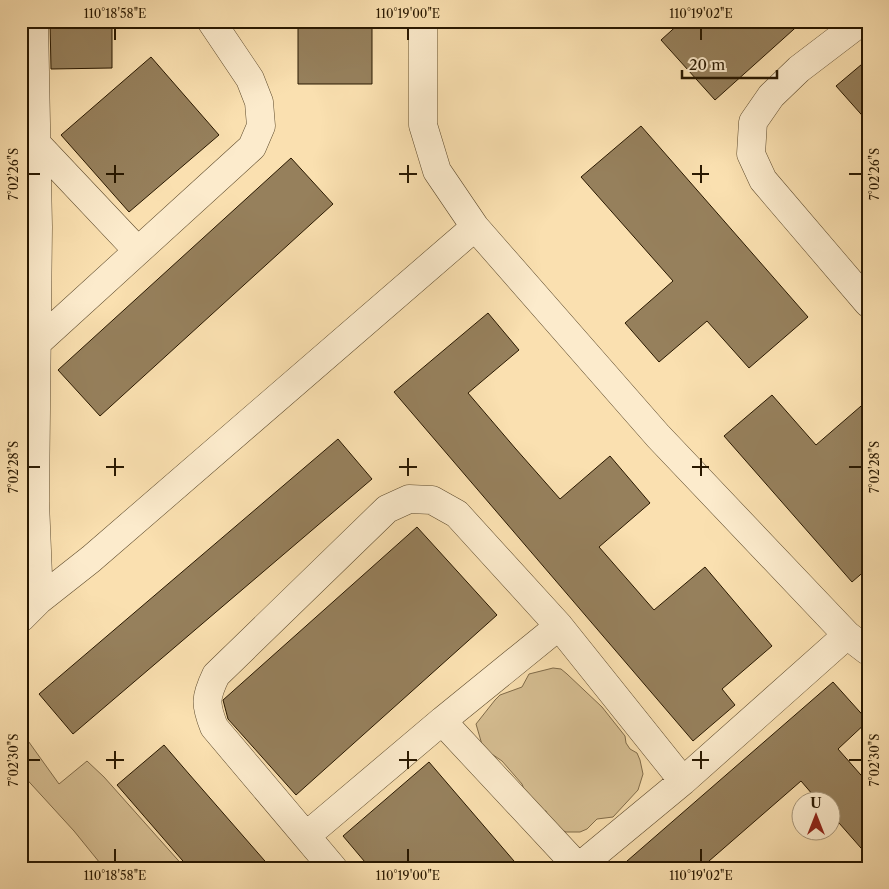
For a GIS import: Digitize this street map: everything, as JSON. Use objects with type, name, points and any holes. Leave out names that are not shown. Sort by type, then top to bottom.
[{"type":"street","points":[[30,609],[38,342],[34,21]]},
{"type":"street","points":[[38,342],[252,147],[261,126],[259,102],[250,79],[212,21]]},
{"type":"street","points":[[423,21],[423,125],[437,171],[475,228],[658,436],[857,643],[683,781],[579,868],[442,721]]},
{"type":"street","points":[[862,21],[799,69],[771,96],[753,122],[751,154],[763,180],[868,303]]},
{"type":"street","points":[[37,144],[137,250]]},
{"type":"street","points":[[30,609],[99,552],[475,228]]},
{"type":"street","points":[[333,868],[214,727],[208,711],[207,693],[216,675],[387,509],[409,498],[432,500],[457,514],[559,626],[683,781]]},
{"type":"street","points":[[306,836],[442,721],[559,626]]},
{"type":"shaded area","points":[[553,668],[561,669],[602,707],[625,736],[626,743],[630,749],[637,753],[643,774],[638,790],[613,817],[597,819],[587,829],[580,832],[566,832],[552,825],[546,811],[539,809],[525,792],[522,784],[502,761],[483,748],[476,724],[500,695],[522,687],[529,674]]},
{"type":"shaded area","points":[[21,731],[59,784],[87,761],[104,777],[185,868],[104,868],[74,831],[21,773]]},
{"type":"building","points":[[50,21],[112,21],[112,68],[51,69]]},
{"type":"building","points":[[298,21],[372,21],[372,84],[298,84]]},
{"type":"building","points":[[682,21],[803,21],[715,100],[661,40]]},
{"type":"building","points":[[151,57],[219,135],[129,212],[61,135]]},
{"type":"building","points":[[868,59],[868,122],[836,86]]},
{"type":"building","points":[[641,126],[808,317],[749,368],[707,321],[659,362],[625,323],[673,281],[581,177]]},
{"type":"building","points":[[291,158],[333,204],[100,416],[58,370]]},
{"type":"building","points":[[488,313],[519,350],[468,393],[560,499],[610,456],[650,503],[599,547],[654,610],[705,567],[772,646],[722,689],[735,705],[693,741],[394,392]]},
{"type":"building","points":[[772,395],[816,445],[868,400],[868,568],[852,582],[724,436]]},
{"type":"building","points":[[338,439],[372,479],[73,734],[39,694]]},
{"type":"building","points":[[417,527],[497,615],[296,795],[228,719],[223,700]]},
{"type":"building","points":[[833,682],[868,721],[838,749],[868,783],[868,856],[842,826],[842,792],[810,792],[801,781],[701,868],[619,868]]},
{"type":"building","points":[[164,745],[271,868],[189,868],[117,785]]},
{"type":"building","points":[[429,762],[520,868],[370,868],[343,836]]}]
